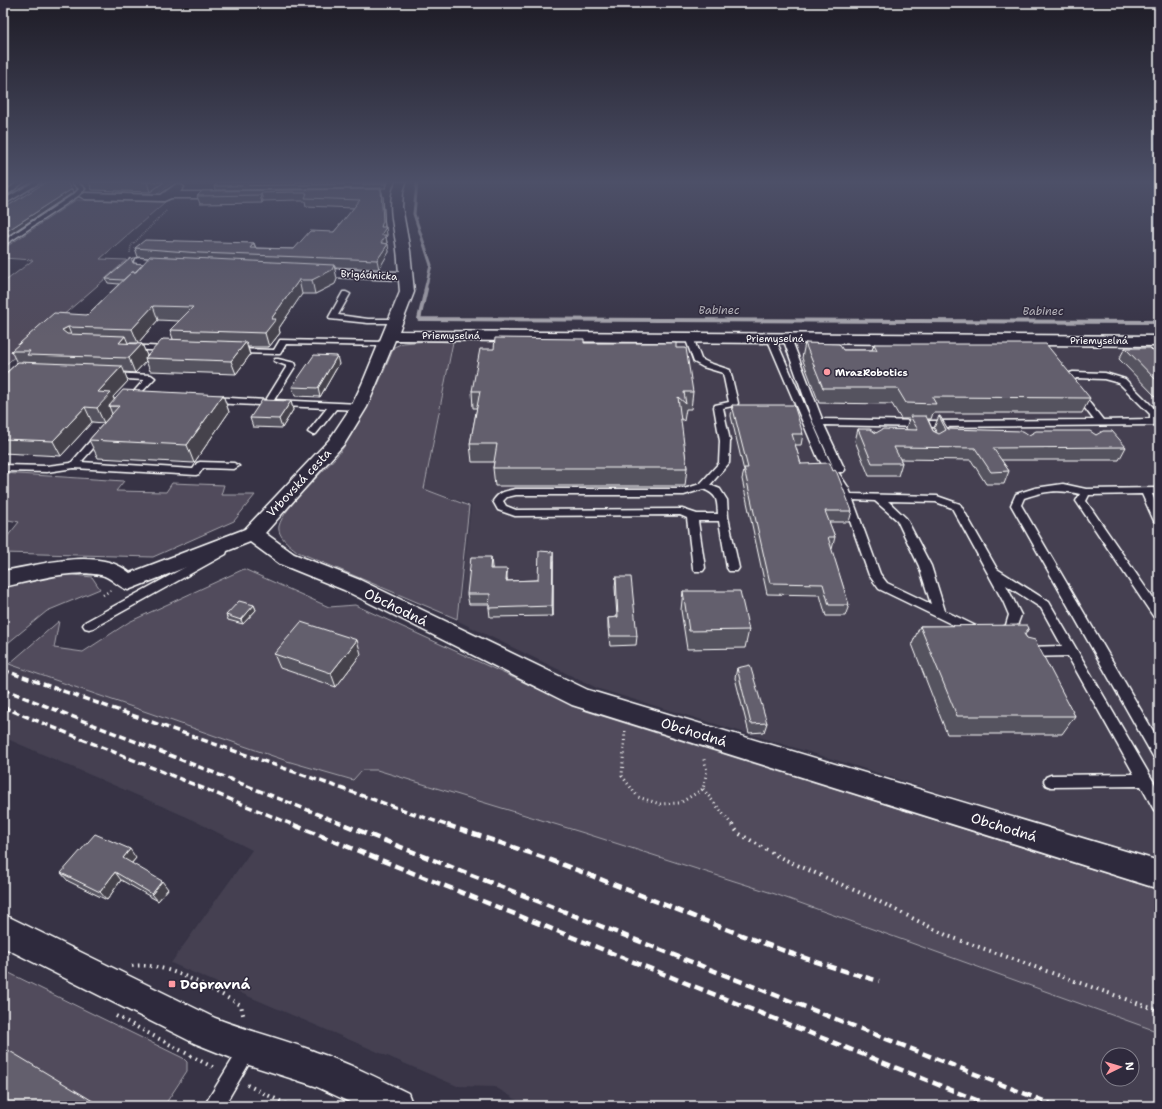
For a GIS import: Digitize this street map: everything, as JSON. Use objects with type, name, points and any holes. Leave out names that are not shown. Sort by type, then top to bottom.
[{"type":"street","name":"Vrbovská cesta","points":[[3,579],[78,566],[98,567],[113,571],[128,582],[252,534],[336,442],[359,407],[407,292],[407,276],[401,234]]},
{"type":"street","points":[[147,266],[182,265]]},
{"type":"street","name":"Brigádnicka","points":[[290,271],[407,276]]},
{"type":"street","name":"Priemyselná","points":[[391,333],[1159,341]]},
{"type":"street","name":"Obchodná","points":[[252,534],[287,559],[352,585],[581,698],[1159,875]]},
{"type":"street","points":[[3,930],[206,1031],[249,1048],[316,1069],[354,1085],[395,1106]]},
{"type":"lane","points":[[4,242],[17,234]]},
{"type":"lane","points":[[346,294],[333,317],[368,320],[391,333]]},
{"type":"lane","points":[[230,351],[277,352],[283,342],[391,333]]},
{"type":"lane","points":[[689,337],[697,360],[706,365],[727,372],[734,403],[718,407],[725,441],[724,463],[716,490]]},
{"type":"lane","points":[[771,338],[823,458],[843,487],[846,497],[875,575],[883,586],[984,634],[999,634],[1011,628],[1015,615],[993,571],[956,506],[937,498],[846,497]]},
{"type":"lane","points":[[786,338],[818,422],[840,470]]},
{"type":"lane","points":[[121,347],[176,349]]},
{"type":"lane","points":[[268,403],[292,365],[278,361]]},
{"type":"lane","points":[[818,422],[926,424],[1064,422],[1157,423],[1154,413],[1122,381],[1105,376],[1073,375],[1069,382],[1100,422]]},
{"type":"lane","points":[[105,376],[150,378],[131,399],[150,397]]},
{"type":"lane","points":[[205,400],[359,407]]},
{"type":"lane","points":[[313,432],[332,406]]},
{"type":"lane","points":[[934,413],[939,423]]},
{"type":"lane","points":[[1056,413],[1064,422]]},
{"type":"lane","points":[[1074,422],[1082,432]]},
{"type":"lane","points":[[864,423],[870,435]]},
{"type":"lane","points":[[1009,423],[1017,433]]},
{"type":"lane","points":[[926,424],[932,436]]},
{"type":"lane","points":[[74,465],[109,425]]},
{"type":"lane","points":[[723,517],[710,519],[687,515],[515,513],[502,508],[498,502],[504,494],[516,492],[684,492],[704,486],[724,463]]},
{"type":"lane","points":[[3,468],[47,470],[74,465],[196,472],[200,465],[234,466]]},
{"type":"lane","points":[[704,486],[716,490],[722,500],[723,517],[733,568]]},
{"type":"lane","points":[[1159,491],[1086,492],[1063,487],[1035,491],[1020,496],[1016,504],[1159,754]]},
{"type":"lane","points":[[1144,491],[1159,521]]},
{"type":"lane","points":[[684,492],[678,498],[676,506],[687,515],[699,568]]},
{"type":"lane","points":[[1086,492],[1081,501],[1159,616]]},
{"type":"lane","points":[[877,497],[901,518],[925,566],[940,614]]},
{"type":"lane","points":[[89,625],[252,534]]},
{"type":"lane","points":[[993,571],[1045,605],[1159,806]]},
{"type":"lane","points":[[1021,652],[1072,651]]},
{"type":"lane","points":[[1051,781],[1145,780]]},
{"type":"lane","points":[[213,1106],[249,1048]]},
{"type":"path","points":[[144,234],[129,252],[132,257],[144,257],[147,266]]},
{"type":"path","points":[[628,712],[622,776],[638,797],[660,804],[680,803],[703,789],[706,771],[699,734]]},
{"type":"path","points":[[703,789],[723,812],[738,833],[779,857],[872,898],[948,936],[1159,1011]]},
{"type":"path","points":[[102,978],[138,963],[172,971],[241,1005],[249,1048]]},
{"type":"path","points":[[114,1015],[290,1106]]},
{"type":"shaded area","points":[[3,234],[26,234],[3,249]]},
{"type":"shaded area","points":[[26,234],[129,234],[100,259],[127,260],[3,367],[3,283],[33,260],[3,258],[3,249]]},
{"type":"shaded area","points":[[428,341],[453,342],[424,489],[469,506],[457,619],[298,552],[285,541],[279,530],[282,518],[289,508],[337,456],[351,436],[371,399],[394,347],[403,343]]},
{"type":"shaded area","points":[[454,341],[1159,345],[1159,863],[859,767],[599,689],[458,621],[471,505],[425,489]]},
{"type":"shaded area","points":[[3,473],[124,481],[116,491],[166,492],[172,483],[224,485],[221,495],[255,495],[234,521],[153,557],[3,553],[3,542],[19,522],[3,519]]},
{"type":"shaded area","points":[[244,569],[329,607],[355,605],[586,711],[1159,890],[1159,1032],[775,894],[584,833],[377,770],[362,770],[353,780],[287,761],[9,664],[59,621],[54,648],[83,652],[129,622]]},
{"type":"shaded area","points":[[65,574],[92,577],[100,589],[47,611],[3,647],[3,587]]},
{"type":"shaded area","points":[[3,662],[287,761],[353,780],[362,770],[377,770],[584,833],[775,894],[1159,1032],[1159,1106],[524,1106],[522,1103],[495,1087],[457,1086],[171,963],[252,850],[187,817],[3,737]]},
{"type":"shaded area","points":[[3,970],[183,1058],[187,1062],[187,1071],[164,1106],[99,1106],[3,1048]]},
{"type":"building","points":[[308,234],[382,234],[381,235],[386,235],[381,243],[388,244],[377,260],[200,253],[135,248],[145,240],[254,243],[250,248],[294,249]]},
{"type":"building","points":[[150,256],[334,265],[332,270],[312,280],[299,280],[271,319],[276,319],[265,333],[170,330],[193,307],[153,306],[132,329],[68,327],[62,330],[67,334],[125,336],[119,343],[142,344],[129,358],[27,355],[30,351],[11,351],[54,313],[87,315],[132,272],[136,272]]},
{"type":"building","points":[[131,258],[133,263],[143,264],[135,272],[132,272],[123,280],[106,279]]},
{"type":"building","points":[[495,338],[584,339],[584,343],[676,343],[676,348],[686,348],[693,392],[684,392],[686,404],[678,397],[687,468],[493,468],[497,444],[470,444],[480,391],[472,391],[480,349],[494,349]]},
{"type":"building","points":[[163,339],[246,342],[231,361],[145,358]]},
{"type":"building","points":[[805,343],[839,344],[843,350],[877,350],[874,344],[1046,344],[1090,398],[932,397],[936,404],[906,403],[897,388],[823,388]]},
{"type":"building","points":[[1125,348],[1150,348],[1159,357],[1159,383]]},
{"type":"building","points":[[314,355],[337,356],[318,388],[292,387]]},
{"type":"building","points":[[18,362],[122,366],[98,392],[111,393],[97,408],[85,407],[53,441],[3,439],[3,376]]},
{"type":"building","points":[[123,390],[223,395],[187,445],[89,440],[119,406],[109,406]]},
{"type":"building","points":[[262,400],[291,401],[279,419],[250,418]]},
{"type":"building","points":[[732,405],[794,405],[803,434],[792,434],[801,464],[830,463],[833,471],[835,470],[837,473],[852,511],[825,511],[835,537],[828,537],[849,605],[829,605],[823,584],[770,583],[744,468],[748,468]]},
{"type":"building","points":[[910,416],[926,416],[933,431],[939,434],[946,430],[939,416],[948,429],[1023,431],[1029,435],[1036,431],[1090,431],[1096,435],[1103,431],[1112,431],[1126,447],[993,448],[1009,471],[991,472],[975,448],[894,447],[902,463],[872,463],[858,429],[870,429],[876,433],[883,429],[918,430]]},
{"type":"building","points":[[539,551],[553,552],[552,606],[489,608],[490,594],[467,594],[471,557],[491,557],[490,569],[507,569],[506,581],[538,580]]},
{"type":"building","points":[[616,577],[631,577],[637,636],[610,636],[608,618],[618,617]]},
{"type":"building","points":[[683,591],[740,591],[749,630],[689,631]]},
{"type":"building","points":[[239,601],[254,605],[241,620],[226,615]]},
{"type":"building","points":[[301,622],[357,640],[331,673],[274,654]]},
{"type":"building","points":[[1027,625],[1029,628],[1024,634],[1027,638],[1035,640],[1075,716],[957,716],[920,626]]},
{"type":"building","points":[[750,665],[767,723],[751,724],[737,668]]},
{"type":"building","points":[[95,834],[130,849],[123,858],[162,881],[152,894],[115,872],[100,892],[61,873]]},
{"type":"building","points":[[3,1047],[101,1106],[3,1106]]},
{"type":"waterway","name":"Babinec","points":[[421,234],[431,265],[425,290]]},
{"type":"waterway","name":"Babinec","points":[[426,289],[419,319],[1159,322]]},
{"type":"railway","points":[[3,670],[449,826]]},
{"type":"railway","points":[[3,689],[348,826]]},
{"type":"railway","points":[[3,707],[296,826]]},
{"type":"railway","points":[[294,825],[991,1106]]},
{"type":"railway","points":[[345,825],[1056,1106]]},
{"type":"railway","points":[[447,825],[561,864],[798,956],[879,981]]},
{"type":"place","name":"MrazRobotics","points":[[827,372]]},
{"type":"place","name":"Dopravná","points":[[172,984]]}]
